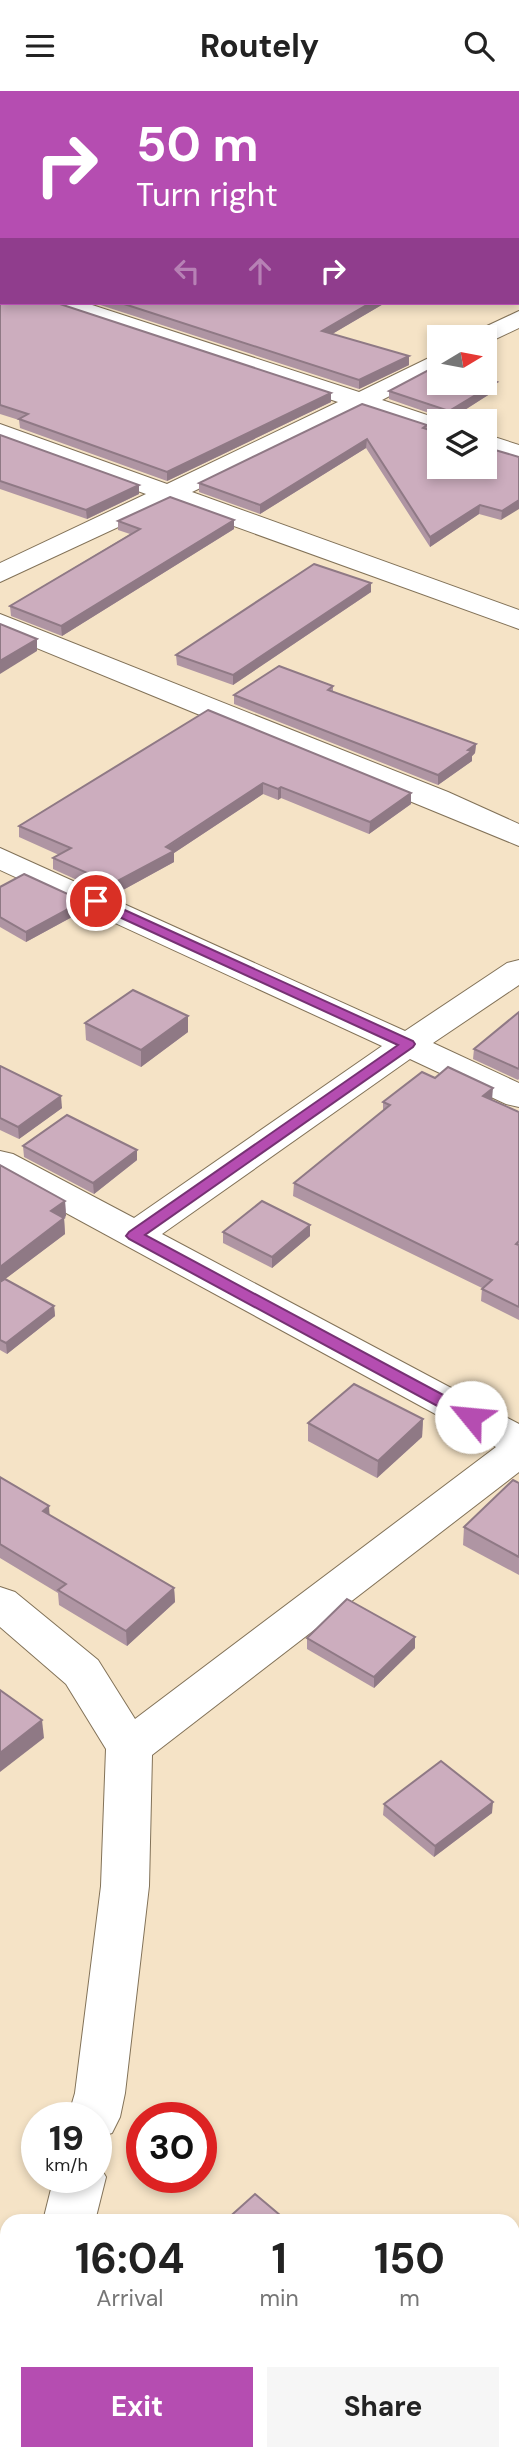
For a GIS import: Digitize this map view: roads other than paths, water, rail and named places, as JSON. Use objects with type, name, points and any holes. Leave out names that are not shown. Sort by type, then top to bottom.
[{"type":"street","points":[[69,305],[427,423]]},
{"type":"street","points":[[497,330],[519,318]]},
{"type":"street","points":[[0,574],[361,401],[427,366]]},
{"type":"street","points":[[0,432],[519,620]]},
{"type":"street","points":[[497,446],[519,454]]},
{"type":"street","points":[[0,623],[437,799],[519,836]]},
{"type":"street","points":[[0,857],[519,1096]]},
{"type":"street","points":[[134,1236],[408,1044],[519,971]]},
{"type":"street","points":[[0,1162],[519,1442]]},
{"type":"street","points":[[130,1748],[519,1451]]},
{"type":"street","points":[[0,1603],[82,1672],[130,1748],[125,1887],[98,2102]]},
{"type":"street","points":[[71,2214],[76,2193]]}]
